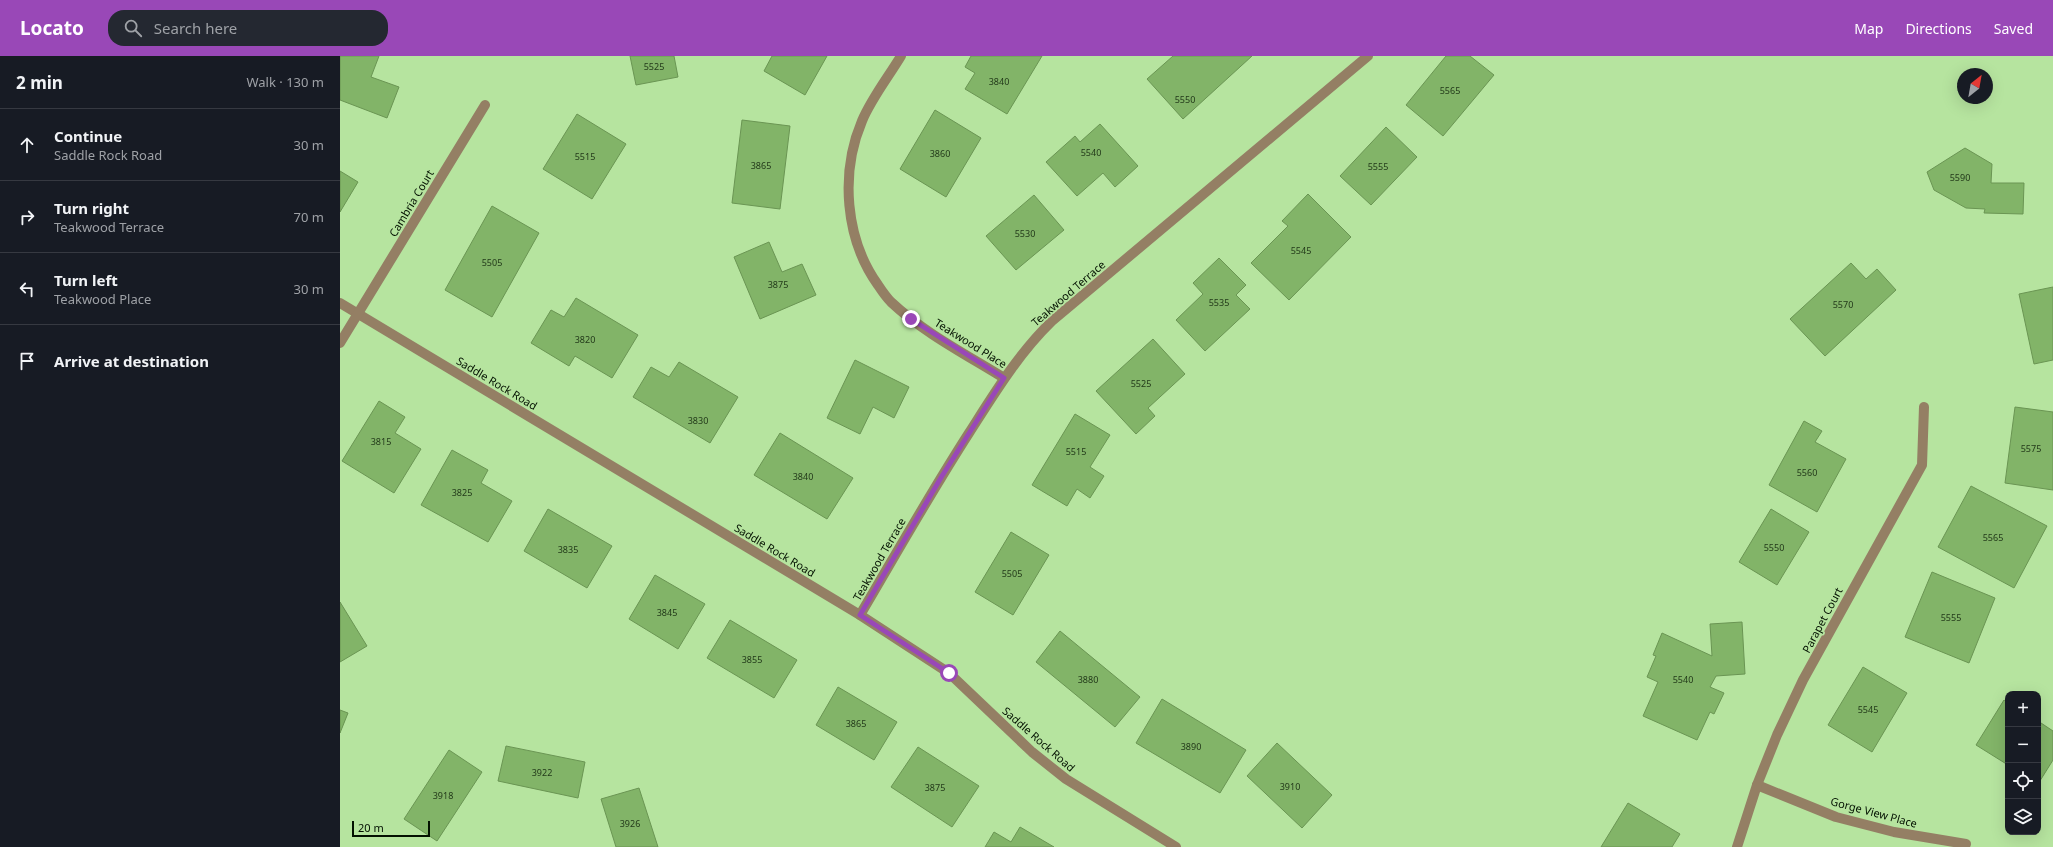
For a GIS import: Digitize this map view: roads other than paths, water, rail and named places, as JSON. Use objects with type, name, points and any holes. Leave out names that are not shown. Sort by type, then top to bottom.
[{"type":"street","name":"Teakwood Place","points":[[901,56],[862,119],[851,150],[848,186],[850,218],[858,249],[872,276],[890,301],[911,319],[1004,378]]},
{"type":"street","name":"Teakwood Terrace","points":[[860,615],[942,476],[1004,378],[1035,337],[1052,321],[1368,56]]},
{"type":"street","name":"Cambria Court","points":[[340,343],[485,105]]},
{"type":"street","name":"Saddle Rock Road","points":[[340,303],[860,615],[949,673],[1021,741],[1066,779],[1176,847]]},
{"type":"street","name":"Parapet Court","points":[[1737,847],[1757,785],[1803,680],[1922,465],[1924,407]]},
{"type":"street","name":"Gorge View Place","points":[[1757,785],[1836,817],[1894,832],[1966,844]]}]
